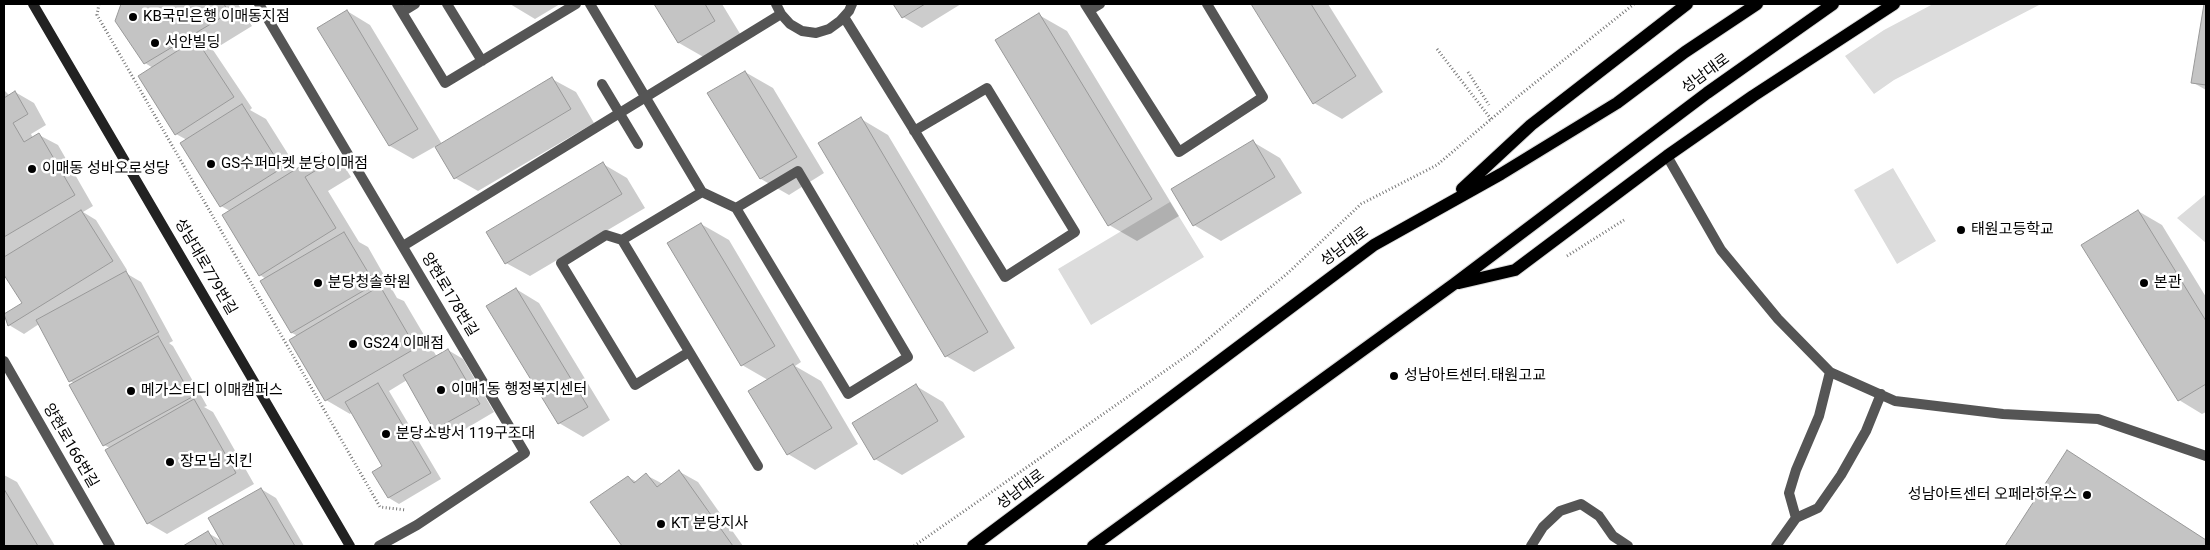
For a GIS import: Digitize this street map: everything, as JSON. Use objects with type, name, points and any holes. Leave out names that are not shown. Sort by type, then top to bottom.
[{"type":"main road","points":[[1450,201],[1531,125],[1687,4]]},
{"type":"main road","name":"성남대로","points":[[973,546],[1374,245],[1501,174],[1617,103],[1685,52],[1757,4]]},
{"type":"main road","name":"성남대로","points":[[1093,546],[1454,284],[1611,164],[1833,4]]},
{"type":"main road","points":[[1454,284],[1515,270],[1667,156],[1753,96],[1894,4]]},
{"type":"street","name":"성남대로779번길","points":[[33,4],[350,546]]},
{"type":"street","name":"양현로178번길","points":[[259,4],[525,453],[417,526],[379,546]]},
{"type":"street","points":[[415,4],[399,8],[445,83],[576,4]]},
{"type":"street","points":[[447,4],[482,61]]},
{"type":"street","points":[[590,4],[702,192],[736,208],[848,394],[908,357],[798,171],[736,208]]},
{"type":"street","points":[[776,4],[781,14],[790,24],[802,31],[816,32],[829,29],[844,17],[852,4]]},
{"type":"street","points":[[1100,4],[1088,7],[1179,152],[1263,97],[1207,4]]},
{"type":"street","points":[[403,246],[781,14]]},
{"type":"street","points":[[844,17],[1004,277],[1075,232],[987,88],[914,130]]},
{"type":"street","points":[[602,84],[638,144]]},
{"type":"street","points":[[1667,156],[1721,250],[1778,319],[1830,372],[1895,401],[2003,414],[2098,419],[2206,456]]},
{"type":"street","points":[[622,240],[702,192]]},
{"type":"street","points":[[689,352],[634,385],[561,263],[606,235],[622,240],[758,466]]},
{"type":"street","name":"양현로166번길","points":[[4,361],[110,546]]},
{"type":"street","points":[[1796,518],[1789,493],[1796,470],[1819,416],[1830,372]]},
{"type":"street","points":[[1776,546],[1796,518],[1818,508],[1841,475],[1866,430],[1881,394]]},
{"type":"street","points":[[1531,546],[1543,526],[1560,511],[1581,504],[1599,516],[1613,536],[1628,546]]},
{"type":"path","points":[[99,4],[98,14],[380,507],[407,510],[417,526]]},
{"type":"path","points":[[914,546],[1195,350],[1289,272],[1361,204],[1437,165],[1634,4]]},
{"type":"path","points":[[1437,49],[1491,119]]},
{"type":"path","points":[[1468,72],[1489,105]]},
{"type":"path","points":[[1580,248],[1624,220]]},
{"type":"shaded area","points":[[1933,4],[2041,4],[1894,80],[1874,94],[1845,56],[1884,30]]},
{"type":"shaded area","points":[[1893,168],[1936,241],[1897,264],[1854,190]]},
{"type":"shaded area","points":[[2206,194],[2206,243],[2177,218]]},
{"type":"shaded area","points":[[1170,202],[1204,257],[1091,325],[1058,269]]},
{"type":"building","name":"서안빌딩","points":[[121,4],[224,4],[229,13],[144,64],[115,21]]},
{"type":"building","points":[[654,4],[705,4],[715,21],[678,43]]},
{"type":"building","points":[[893,4],[925,4],[902,18]]},
{"type":"building","points":[[1251,4],[1311,4],[1356,76],[1313,104]]},
{"type":"building","points":[[2204,4],[2206,4],[2206,85],[2191,83]]},
{"type":"building","points":[[347,10],[418,129],[389,146],[317,28]]},
{"type":"building","points":[[1039,13],[1152,199],[1108,226],[995,40]]},
{"type":"building","points":[[196,39],[234,97],[175,135],[138,76]]},
{"type":"building","points":[[745,71],[797,157],[760,179],[707,93]]},
{"type":"building","points":[[552,77],[571,109],[454,179],[435,147]]},
{"type":"building","name":"이매동 성바오로성당","points":[[15,91],[28,114],[13,123],[24,142],[39,133],[75,195],[4,237],[4,98]]},
{"type":"building","points":[[242,104],[282,168],[220,207],[180,143]]},
{"type":"building","points":[[861,117],[988,332],[945,357],[818,143]]},
{"type":"building","points":[[1253,140],[1275,177],[1193,226],[1171,189]]},
{"type":"building","points":[[322,153],[328,163],[305,177],[336,228],[259,276],[222,215]]},
{"type":"building","points":[[603,162],[622,194],[505,264],[486,232]]},
{"type":"building","points":[[81,210],[113,261],[8,326],[4,314],[22,303],[4,275],[4,257]]},
{"type":"building","name":"본관","points":[[2138,210],[2206,321],[2206,384],[2178,401],[2081,245]]},
{"type":"building","points":[[701,223],[775,346],[741,366],[667,243]]},
{"type":"building","name":"분당청솔학원","points":[[344,232],[375,284],[291,333],[260,281]]},
{"type":"building","points":[[126,271],[159,332],[69,382],[36,320]]},
{"type":"building","name":"GS24 이매점","points":[[380,286],[416,348],[325,401],[289,340]]},
{"type":"building","points":[[516,288],[588,407],[558,424],[486,306]]},
{"type":"building","name":"메가스터디 이매캠퍼스","points":[[158,336],[192,397],[103,446],[69,385]]},
{"type":"building","name":"이매1동 행정복지센터","points":[[448,349],[480,404],[434,430],[403,375]]},
{"type":"building","points":[[793,364],[832,428],[787,455],[748,391]]},
{"type":"building","name":"분당소방서 119구조대","points":[[378,383],[431,473],[388,498],[372,472],[382,466],[345,402]]},
{"type":"building","points":[[916,384],[938,421],[874,460],[852,423]]},
{"type":"building","name":"장모님 치킨","points":[[194,399],[236,473],[147,524],[105,450]]},
{"type":"building","name":"성남아트센터 오페라하우스","points":[[2067,450],[2206,540],[2206,546],[2005,546]]},
{"type":"building","name":"KT 분당지사","points":[[679,470],[733,546],[622,546],[590,502],[628,476],[634,483],[646,473],[657,487]]},
{"type":"building","points":[[261,488],[295,546],[224,546],[208,518]]},
{"type":"building","points":[[4,489],[38,546],[4,546]]},
{"type":"building","points":[[208,531],[217,546],[183,546]]},
{"type":"place","name":"KB국민은행 이매동지점","points":[[133,17]]},
{"type":"place","name":"서안빌딩","points":[[155,43]]},
{"type":"place","name":"GS수퍼마켓 분당이매점","points":[[211,164]]},
{"type":"place","name":"이매동 성바오로성당","points":[[32,169]]},
{"type":"place","name":"태원고등학교","points":[[1961,230]]},
{"type":"place","name":"분당청솔학원","points":[[318,283]]},
{"type":"place","name":"본관","points":[[2144,283]]},
{"type":"place","name":"GS24 이매점","points":[[353,344]]},
{"type":"place","name":"성남아트센터.태원고교","points":[[1394,376]]},
{"type":"place","name":"이매1동 행정복지센터","points":[[441,390]]},
{"type":"place","name":"메가스터디 이매캠퍼스","points":[[131,391]]},
{"type":"place","name":"분당소방서 119구조대","points":[[386,434]]},
{"type":"place","name":"장모님 치킨","points":[[170,462]]},
{"type":"place","name":"성남아트센터 오페라하우스","points":[[2087,495]]},
{"type":"place","name":"KT 분당지사","points":[[661,524]]}]
